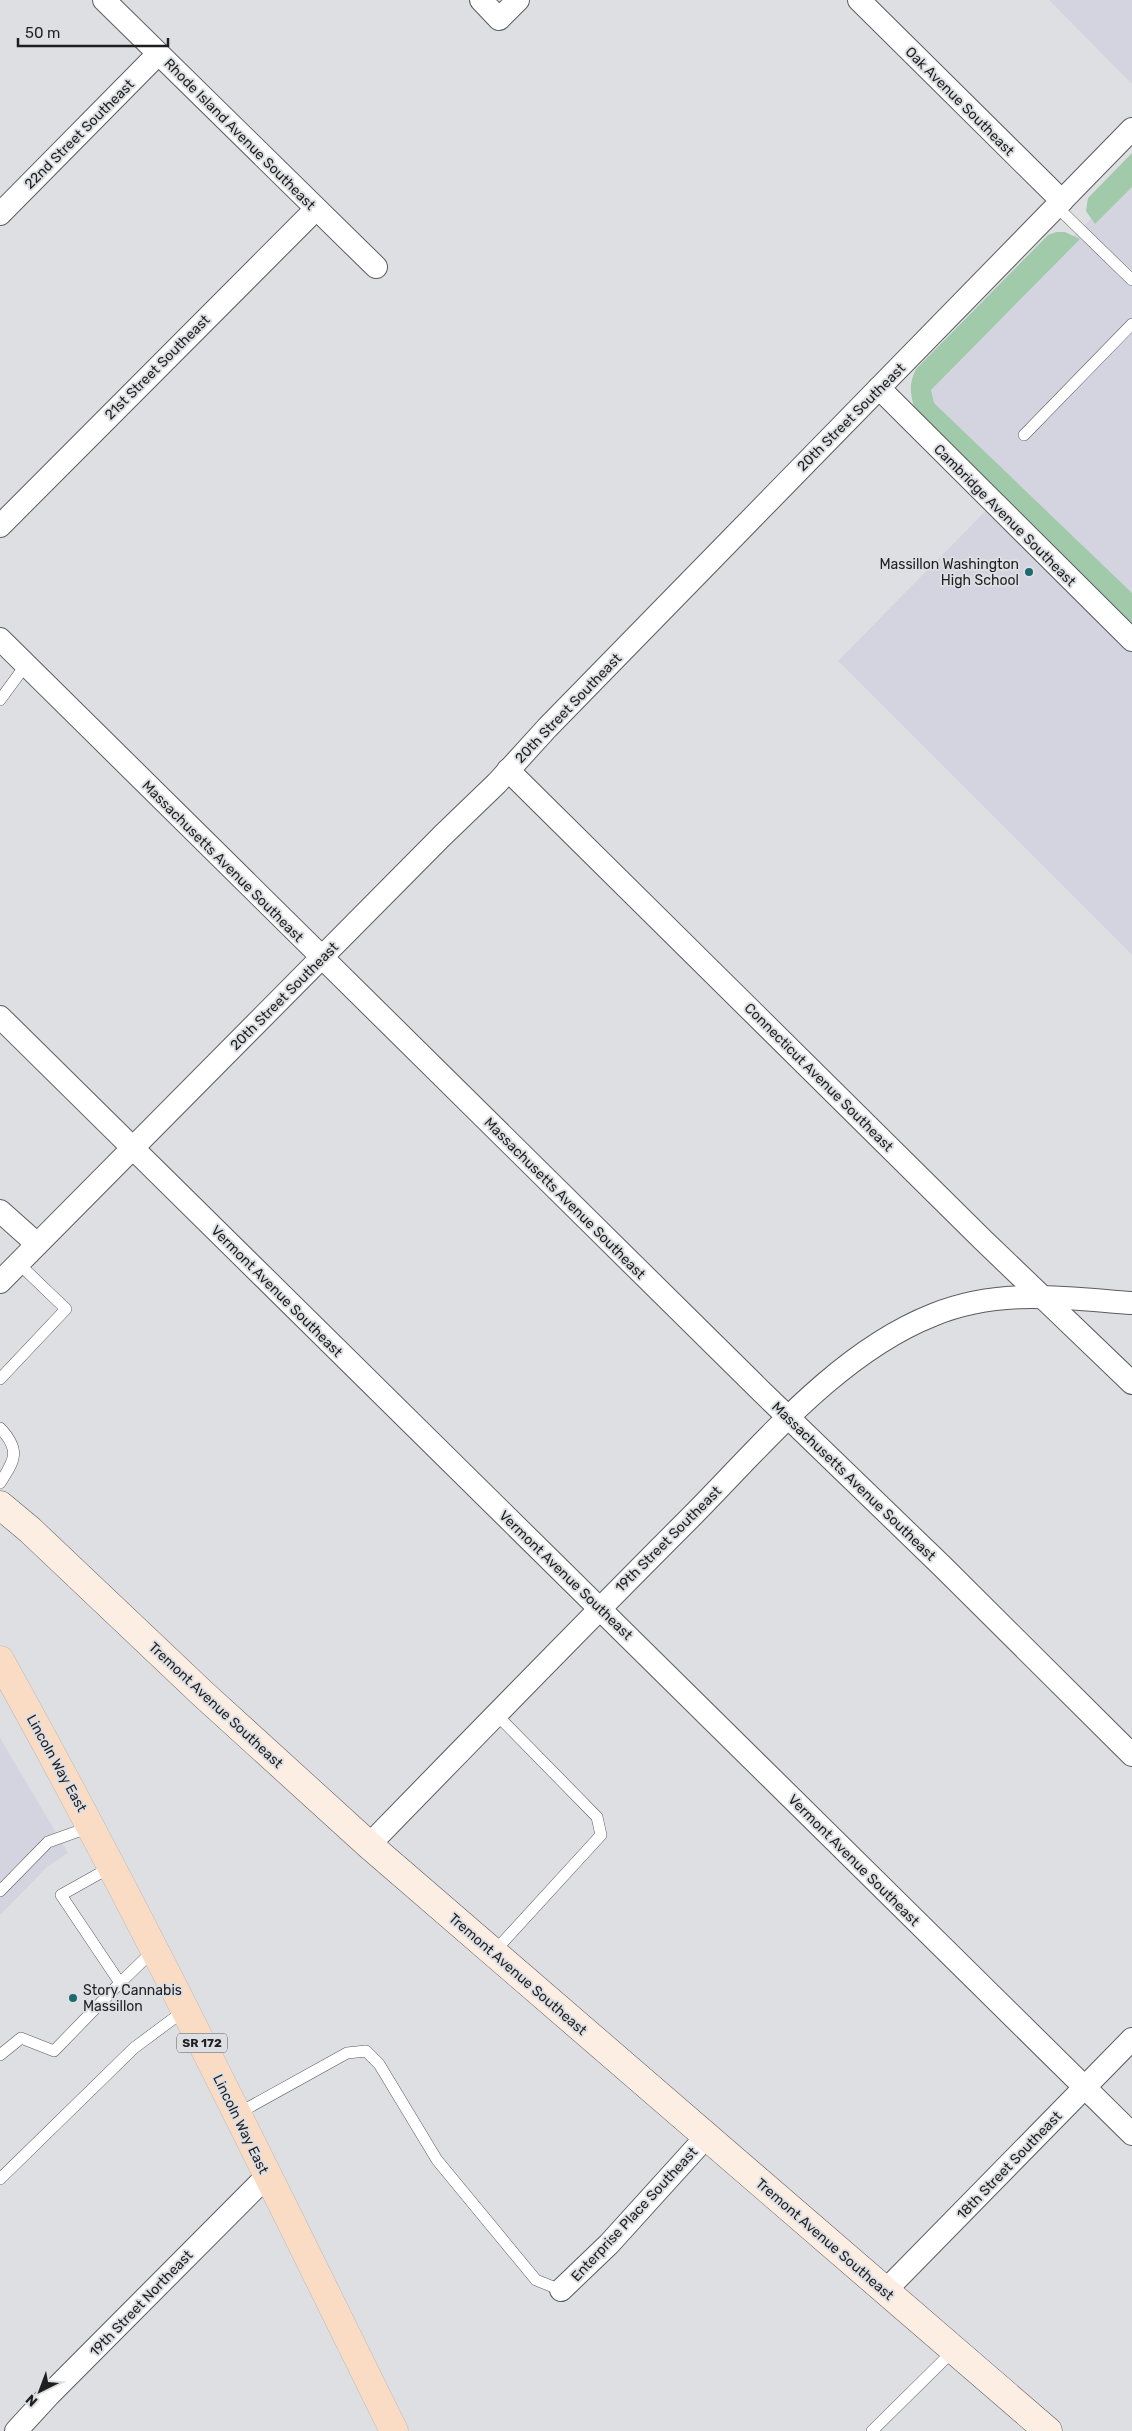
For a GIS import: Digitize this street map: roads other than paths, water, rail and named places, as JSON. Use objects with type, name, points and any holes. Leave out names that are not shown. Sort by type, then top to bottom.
[{"type":"main road","name":"Lincoln Way East","points":[[0,1660],[92,1827],[155,1949],[394,2431]]},
{"type":"street","name":"Rhode Island Avenue Southeast","points":[[104,0],[376,267]]},
{"type":"street","points":[[480,0],[500,18],[518,0]]},
{"type":"street","name":"Oak Avenue Southeast","points":[[859,0],[1059,204]]},
{"type":"street","name":"22nd Street Southeast","points":[[0,214],[158,54]]},
{"type":"street","name":"20th Street Southeast","points":[[0,1282],[508,770],[1132,129]]},
{"type":"street","name":"21st Street Southeast","points":[[0,526],[316,209]]},
{"type":"street","name":"Cambridge Avenue Southeast","points":[[879,388],[1130,633]]},
{"type":"street","name":"Massachusetts Avenue Southeast","points":[[0,639],[25,666],[322,959],[1132,1755]]},
{"type":"street","name":"Connecticut Avenue Southeast","points":[[508,770],[976,1233],[1044,1296],[1132,1383]]},
{"type":"street","name":"Vermont Avenue Southeast","points":[[0,1017],[1132,2134]]},
{"type":"street","points":[[0,1211],[38,1244]]},
{"type":"street","name":"19th Street Southeast","points":[[369,1845],[599,1608],[789,1418],[835,1376],[896,1333],[929,1316],[964,1304],[993,1298],[1044,1296],[1132,1303]]},
{"type":"street","name":"Tremont Avenue Southeast","points":[[0,1505],[30,1530],[202,1694],[369,1845],[1048,2431]]},
{"type":"street","name":"18th Street Southeast","points":[[886,2290],[1132,2039]]},
{"type":"street","name":"Enterprise Place Southeast","points":[[561,2290],[609,2244],[706,2137]]},
{"type":"street","name":"19th Street Northeast","points":[[16,2431],[267,2176]]},
{"type":"lane","points":[[1059,204],[1132,280]]},
{"type":"lane","points":[[1024,435],[1132,324]]},
{"type":"lane","points":[[0,700],[25,666]]},
{"type":"lane","points":[[0,1379],[66,1309],[18,1263]]},
{"type":"lane","points":[[0,1428],[13,1444],[15,1451],[9,1470],[0,1483]]},
{"type":"lane","points":[[493,1953],[601,1835],[597,1817],[496,1714]]},
{"type":"lane","points":[[0,1890],[48,1842],[92,1827]]},
{"type":"lane","points":[[112,1866],[61,1895],[120,1983]]},
{"type":"lane","points":[[0,2055],[21,2038],[54,2051],[155,1949]]},
{"type":"lane","points":[[0,2179],[134,2048],[186,2010]]},
{"type":"lane","points":[[237,2114],[347,2053],[366,2051],[379,2064],[437,2160],[536,2280],[561,2290]]},
{"type":"lane","points":[[872,2431],[954,2350]]},
{"type":"place","name":"Massillon Washington High School","points":[[1029,572]]},
{"type":"place","name":"Story Cannabis Massillon","points":[[73,1998]]}]
